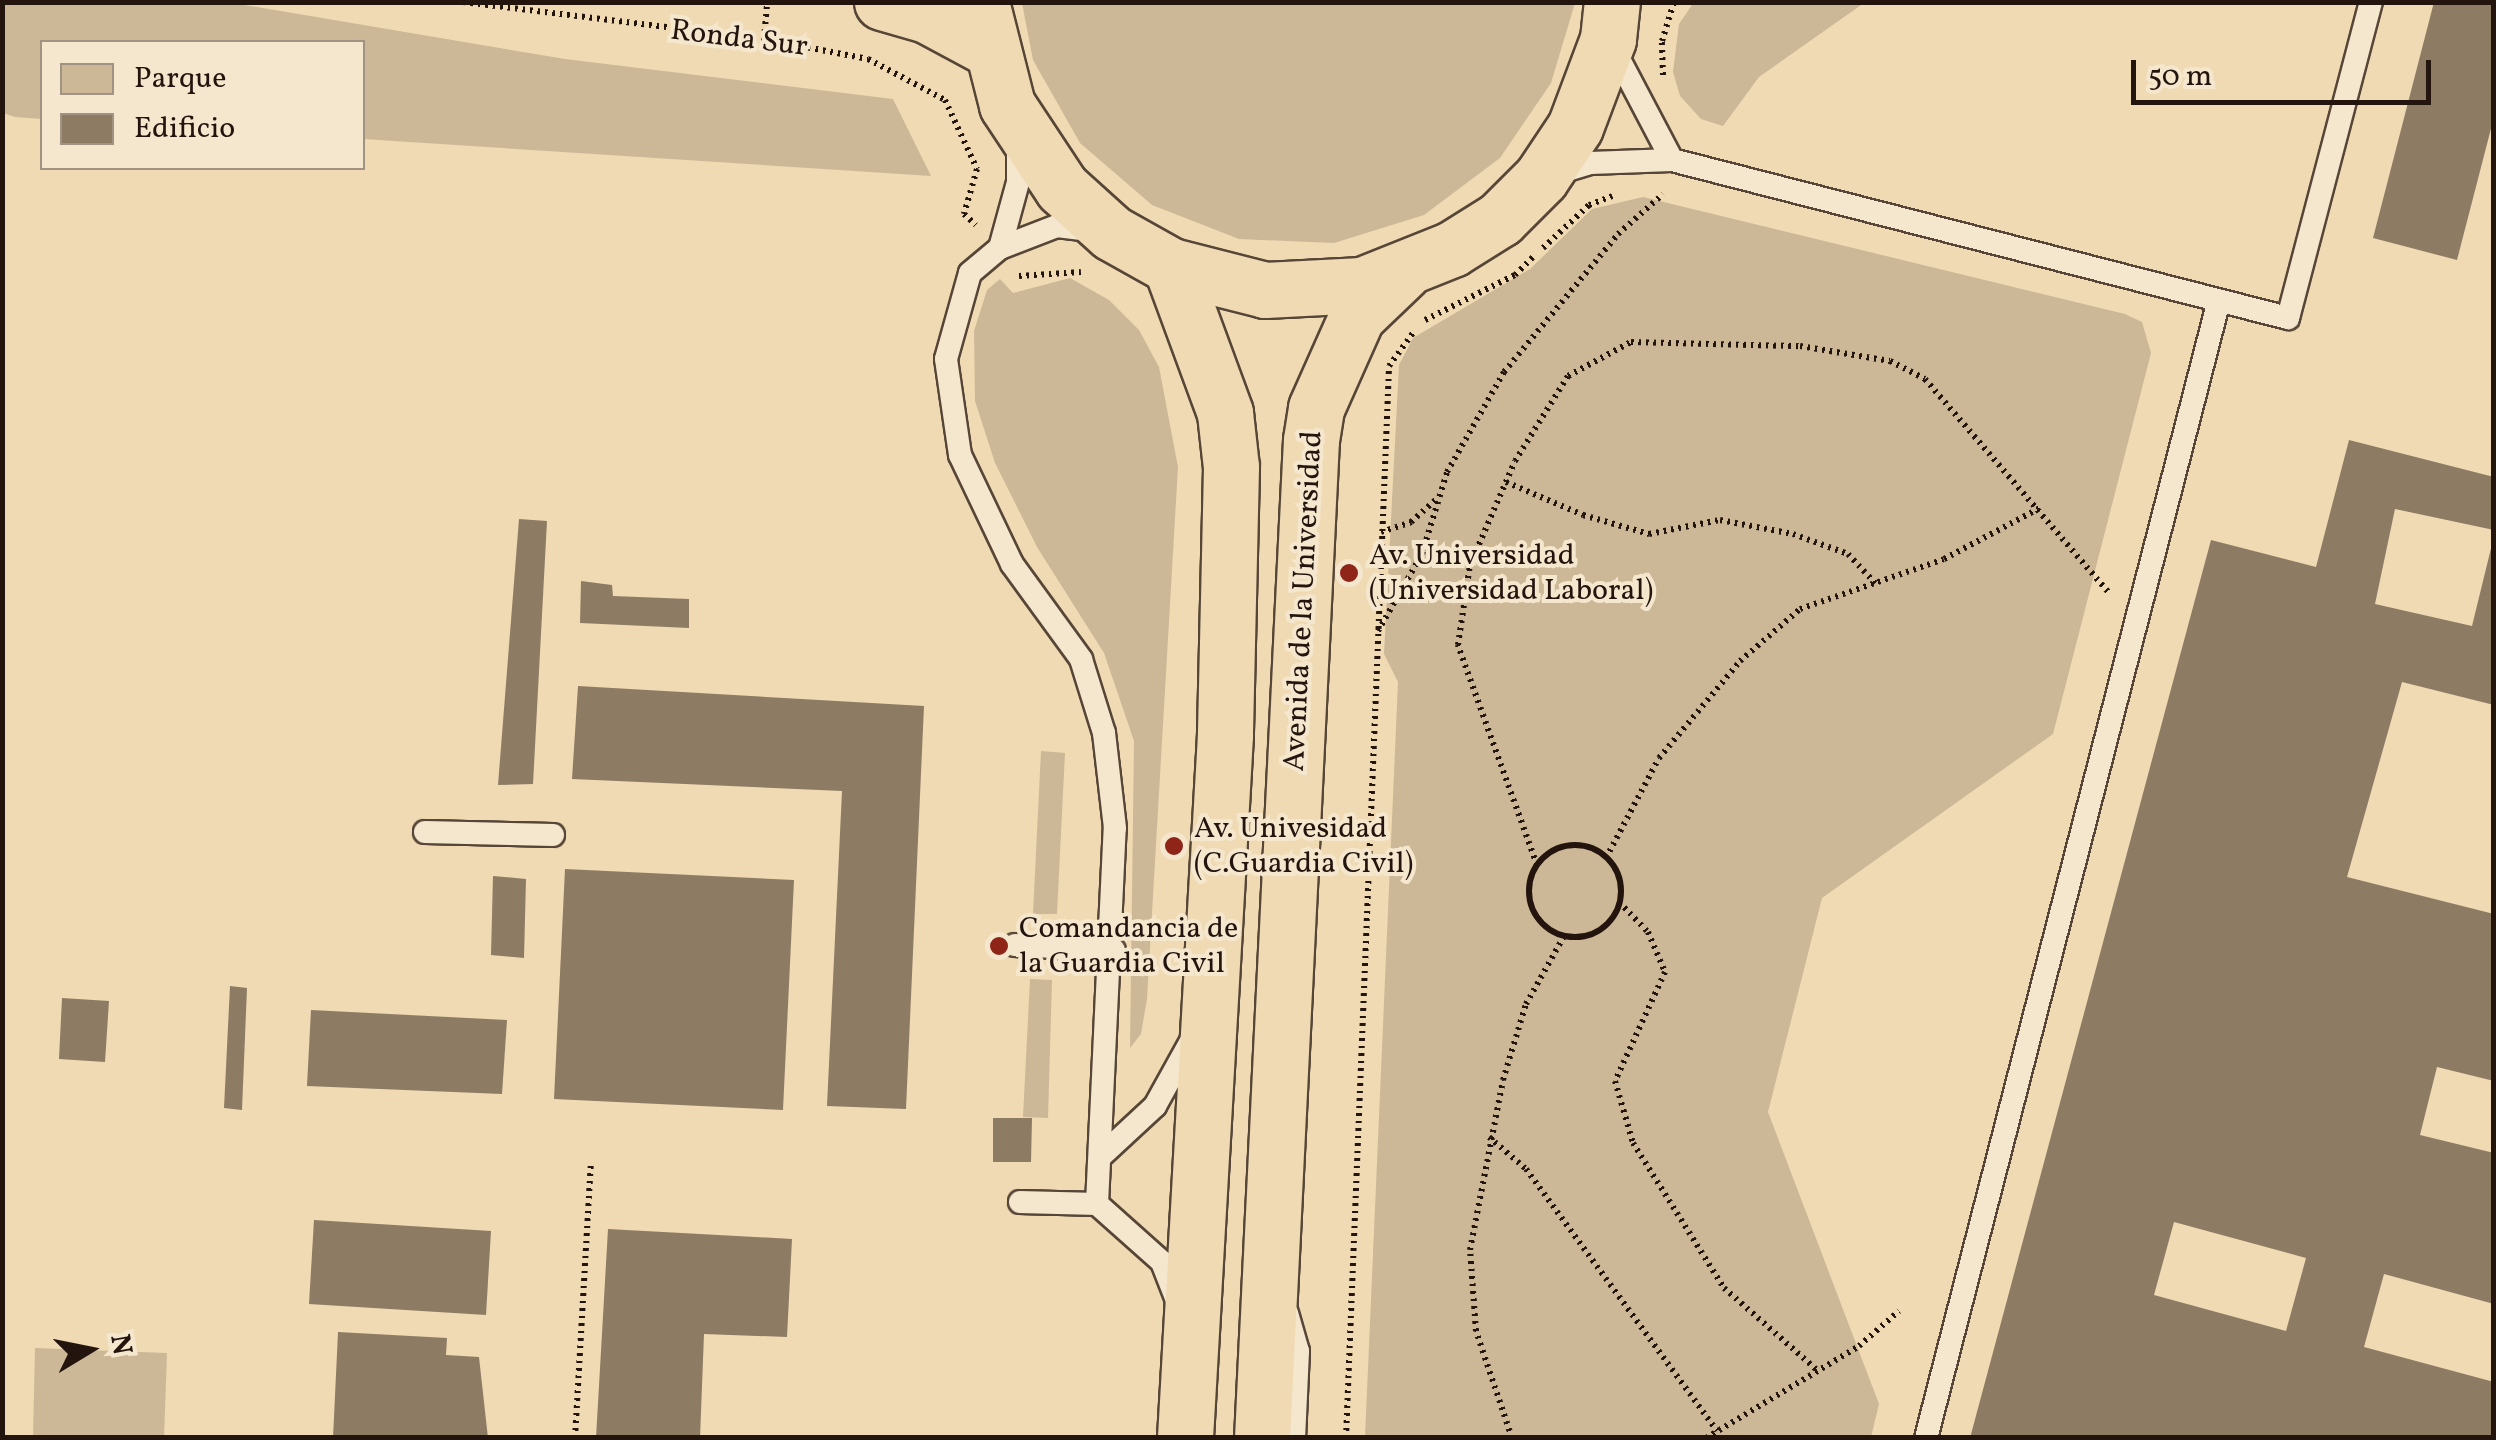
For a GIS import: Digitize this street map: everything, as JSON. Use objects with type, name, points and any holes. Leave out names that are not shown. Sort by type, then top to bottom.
[{"type":"highway","points":[[882,2],[986,26],[1017,120],[1102,256],[1171,266],[1265,290],[1362,285],[1403,272],[1500,218],[1541,178],[1575,128],[1610,21]]},
{"type":"highway","points":[[1171,266],[1225,414],[1231,467],[1211,981],[1185,1438]]},
{"type":"highway","name":"Avenida de la Universidad","points":[[1262,1438],[1310,440],[1316,408],[1358,316],[1403,272]]},
{"type":"lane","points":[[1541,178],[1590,164],[1672,160],[2218,304],[2288,318],[2370,2]]},
{"type":"lane","points":[[1610,21],[1672,160]]},
{"type":"lane","points":[[1000,248],[1018,182],[1017,120]]},
{"type":"lane","points":[[1097,1204],[1114,950],[1108,771],[1081,659],[1012,564],[960,455],[946,358],[970,273],[1000,248],[1057,226],[1102,256]]},
{"type":"lane","points":[[1926,1438],[2218,304]]},
{"type":"lane","points":[[425,832],[553,835]]},
{"type":"lane","points":[[1015,945],[1114,950]]},
{"type":"lane","points":[[1100,1157],[1156,1106],[1186,1054],[1211,981]]},
{"type":"lane","points":[[1020,1202],[1097,1204],[1162,1262],[1183,1315],[1189,1362]]},
{"type":"lane","points":[[1272,1263],[1298,1351],[1294,1438]]},
{"type":"path","name":"Ronda Sur","points":[[463,2],[764,40],[868,59],[945,100],[977,169],[964,214],[1000,248]]},
{"type":"path","points":[[764,40],[768,2]]},
{"type":"path","points":[[1664,92],[1662,42],[1674,2]]},
{"type":"path","points":[[1650,193],[1689,196],[1698,168]]},
{"type":"path","points":[[1346,1438],[1388,366],[1420,322],[1515,274],[1589,206],[1623,194]]},
{"type":"path","points":[[1376,634],[1422,554],[1440,498],[1504,372],[1618,234],[1663,194]]},
{"type":"path","points":[[1000,248],[1019,276],[1080,271],[1102,256]]},
{"type":"path","points":[[1537,865],[1458,645],[1470,565],[1506,482],[1568,376],[1630,342],[1709,340],[1890,361],[1924,379],[1951,404],[2040,508],[2135,627]]},
{"type":"path","points":[[1506,482],[1583,515],[1649,534],[1720,520],[1794,534],[1848,554],[1875,583]]},
{"type":"path","points":[[1381,532],[1411,522],[1440,498]]},
{"type":"path","points":[[1606,858],[1660,758],[1740,661],[1800,608],[1944,559],[2040,508]]},
{"type":"path","points":[[1512,1438],[1476,1331],[1470,1250],[1489,1137],[1526,1004],[1564,936],[1605,926],[1619,902],[1616,870],[1606,858],[1578,845],[1548,854],[1530,880],[1532,908],[1564,936]]},
{"type":"path","points":[[1619,902],[1648,932],[1665,972],[1615,1081],[1633,1142],[1724,1288],[1818,1371]]},
{"type":"path","points":[[1489,1137],[1526,1169],[1718,1431]]},
{"type":"path","points":[[576,1438],[591,1161]]},
{"type":"path","points":[[1706,1438],[1818,1371],[1899,1311]]},
{"type":"green space","points":[[1022,2],[1575,3],[1551,83],[1500,158],[1424,215],[1334,243],[1239,239],[1152,205],[1080,143],[1033,60]]},
{"type":"green space","points":[[1694,2],[1864,3],[1759,77],[1723,126],[1701,119],[1680,96],[1673,72],[1679,24]]},
{"type":"green space","points":[[2,3],[233,3],[565,59],[893,99],[931,176],[365,139],[365,40],[40,40],[40,119],[3,113]]},
{"type":"green space","points":[[1643,197],[2125,314],[2142,322],[2151,353],[2053,734],[1822,898],[1768,1112],[1879,1404],[1871,1437],[1365,1437],[1398,682],[1384,654],[1399,365],[1413,338],[1530,269],[1592,209]]},
{"type":"green space","points":[[1070,278],[1109,300],[1139,330],[1159,367],[1178,467],[1147,999],[1141,1034],[1130,1048],[1134,741],[1104,653],[1037,547],[995,463],[975,401],[974,331],[987,290],[1000,279],[1013,293]]},
{"type":"green space","points":[[1041,751],[1065,753],[1057,914],[1033,914]]},
{"type":"green space","points":[[1030,979],[1052,980],[1048,1118],[1023,1117]]},
{"type":"green space","points":[[35,1348],[167,1353],[164,1437],[33,1437]]},
{"type":"building","points":[[2434,2],[2494,2],[2494,117],[2457,260],[2373,238]]},
{"type":"building","points":[[2349,440],[2494,477],[2494,530],[2395,509],[2375,604],[2472,626],[2494,536],[2494,705],[2402,682],[2347,877],[2494,914],[2494,1081],[2437,1067],[2420,1135],[2494,1153],[2494,1304],[2384,1274],[2364,1347],[2494,1382],[2494,1438],[1970,1438],[2211,540],[2316,567]],"holes":[[[2174,1222],[2306,1258],[2286,1331],[2154,1295]]]},
{"type":"building","points":[[519,519],[547,521],[533,784],[498,785]]},
{"type":"building","points":[[581,581],[612,585],[613,596],[689,599],[689,628],[580,623]]},
{"type":"building","points":[[578,686],[924,706],[906,1109],[827,1106],[842,791],[572,779]]},
{"type":"building","points":[[565,869],[794,880],[783,1110],[554,1099]]},
{"type":"building","points":[[493,876],[526,879],[524,958],[491,955]]},
{"type":"building","points":[[230,986],[247,988],[242,1110],[224,1108]]},
{"type":"building","points":[[62,998],[109,1001],[105,1062],[59,1059]]},
{"type":"building","points":[[311,1010],[507,1020],[502,1094],[307,1086]]},
{"type":"building","points":[[993,1118],[1032,1118],[1031,1162],[993,1162]]},
{"type":"building","points":[[314,1220],[491,1231],[486,1315],[309,1304]]},
{"type":"building","points":[[608,1229],[792,1239],[787,1337],[704,1334],[700,1438],[596,1438]]},
{"type":"building","points":[[338,1332],[447,1338],[446,1355],[479,1357],[488,1438],[333,1438]]},
{"type":"place","name":"Av. Universidad (Universidad Laboral)","points":[[1349,573]]},
{"type":"place","name":"Av. Univesidad (C.Guardia Civil)","points":[[1174,846]]},
{"type":"place","name":"Comandancia de la Guardia Civil","points":[[999,946]]}]
